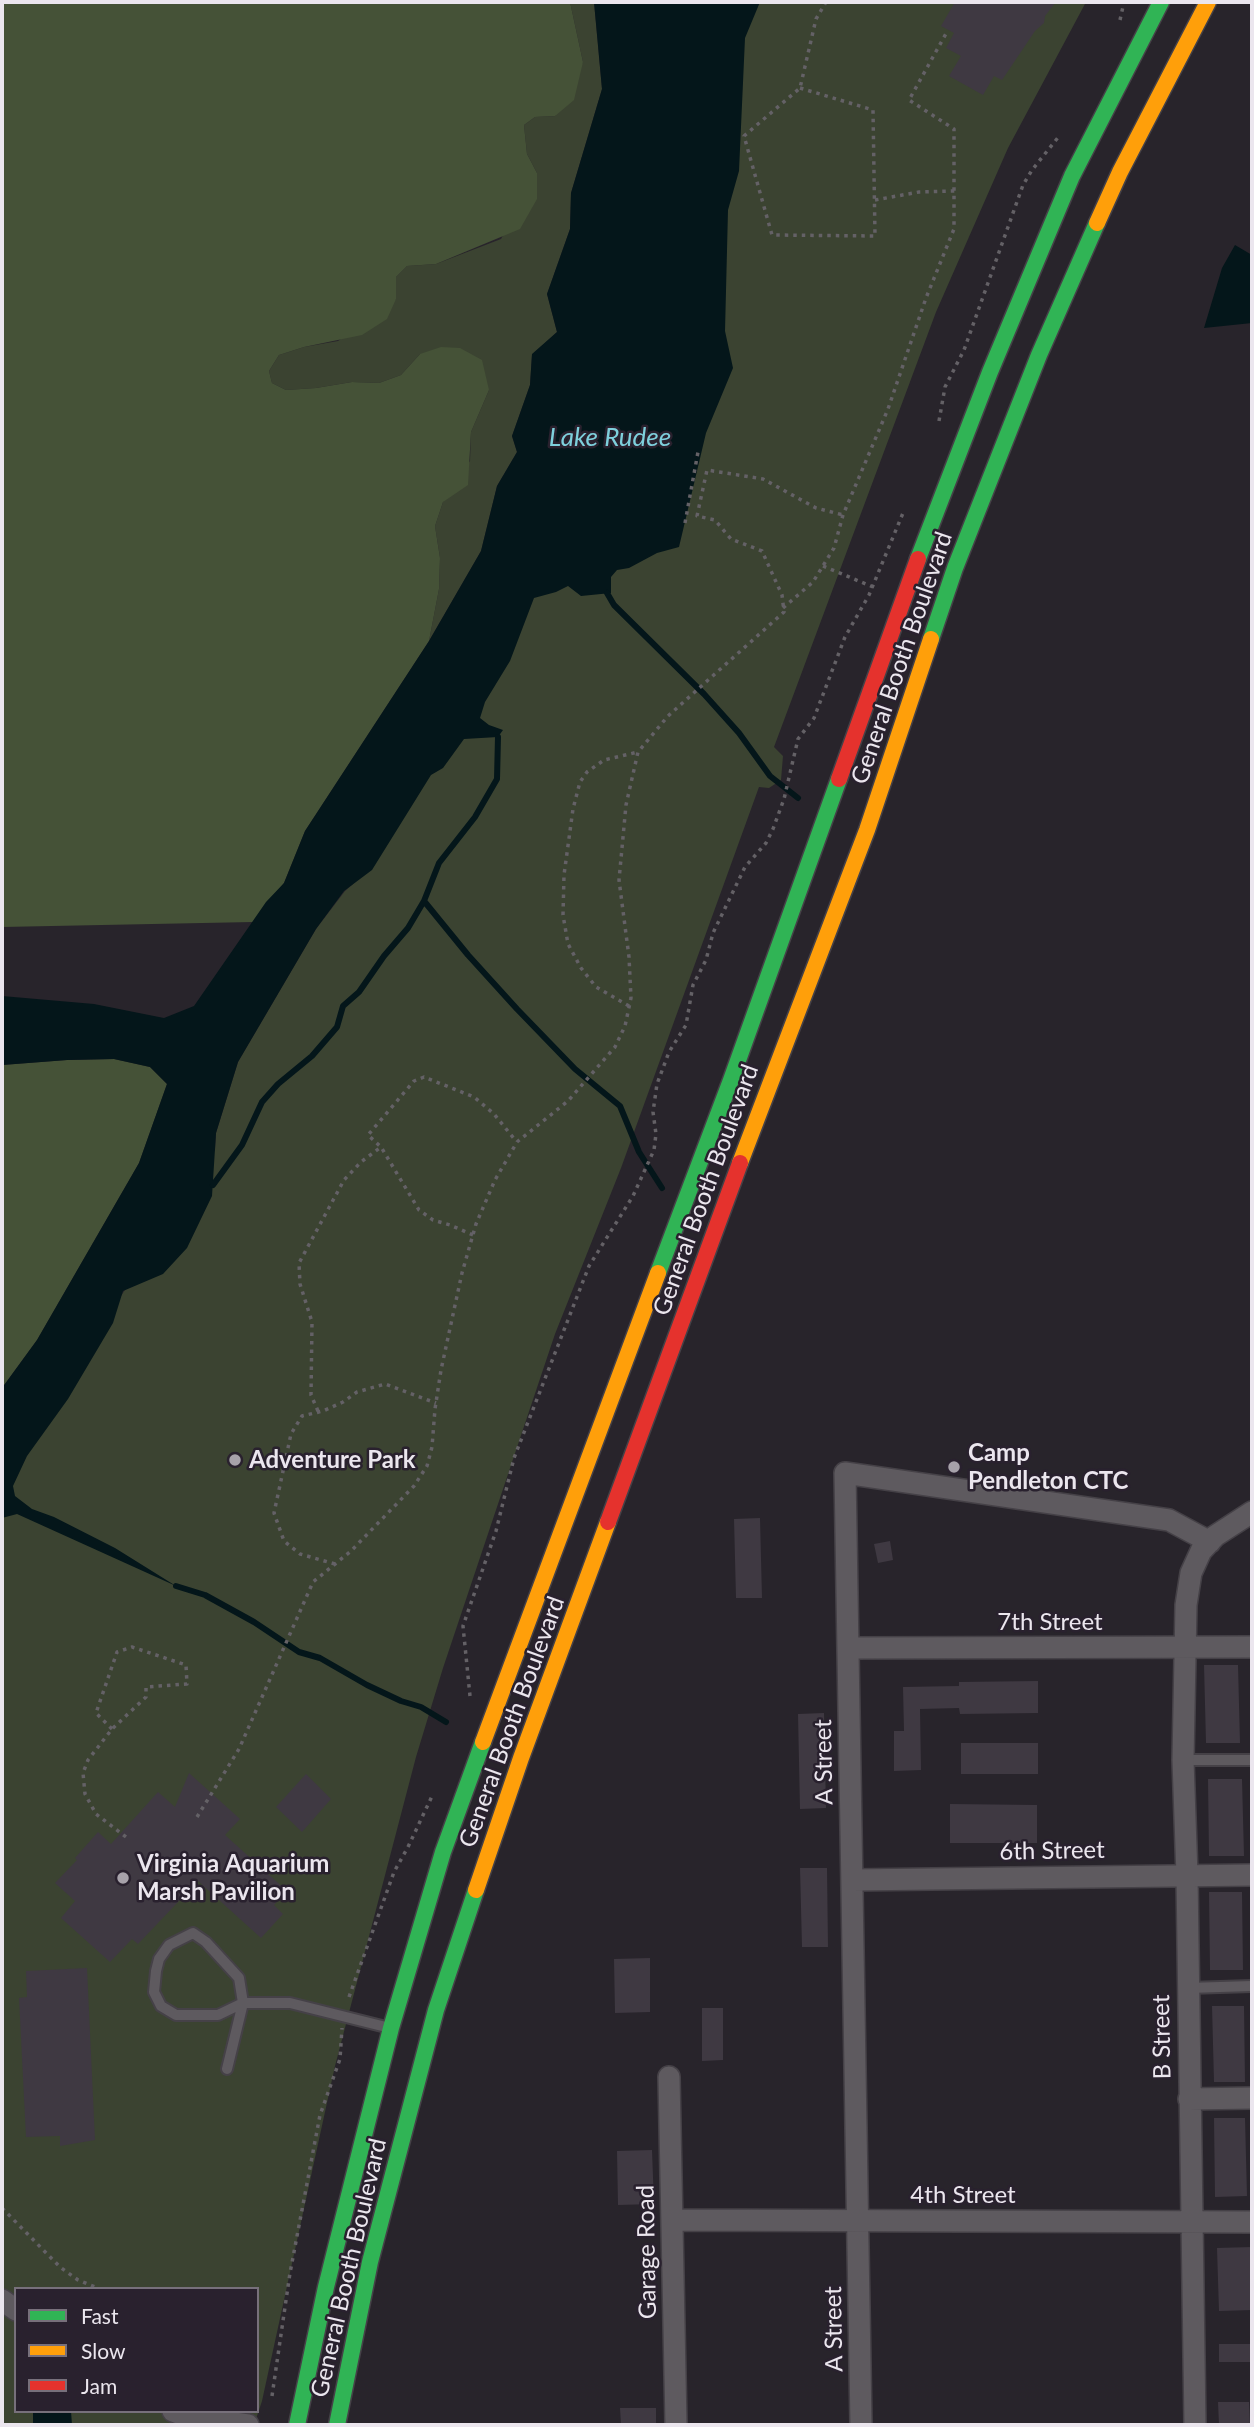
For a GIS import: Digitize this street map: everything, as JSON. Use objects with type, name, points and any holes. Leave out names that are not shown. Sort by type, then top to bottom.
[{"type":"highway","name":"General Booth Boulevard","points":[[297,2425],[329,2274],[448,1840],[575,1491],[912,593],[985,384],[1068,187],[1161,2]]},
{"type":"highway","name":"General Booth Boulevard","points":[[337,2425],[370,2262],[423,2033],[521,1758],[754,1125],[867,830],[936,603],[1039,355],[1120,172],[1208,2]]},
{"type":"street","name":"A Street","points":[[861,2425],[845,1473],[1169,1520],[1210,1542]]},
{"type":"street","name":"B Street","points":[[1195,2425],[1183,1648],[1191,1573],[1201,1551],[1238,1520],[1252,1512]]},
{"type":"street","name":"7th Street","points":[[849,1648],[1252,1647]]},
{"type":"street","name":"6th Street","points":[[853,1880],[1252,1875]]},
{"type":"street","name":"Garage Road","points":[[669,2077],[676,2425]]},
{"type":"street","points":[[1189,2099],[1252,2098]]},
{"type":"street","name":"4th Street","points":[[673,2220],[1252,2222]]},
{"type":"street","points":[[178,2413],[220,2423],[248,2425]]},
{"type":"lane","points":[[1183,1760],[1252,1760]]},
{"type":"lane","points":[[227,2069],[243,2003],[239,1978],[206,1942],[193,1933],[169,1945],[159,1959],[154,1992],[161,2006],[176,2015],[218,2015],[243,2003],[290,2003],[398,2029]]},
{"type":"lane","points":[[1188,1988],[1252,1986]]},
{"type":"path","points":[[800,88],[873,110],[875,236],[772,235],[744,136],[800,88],[816,19],[826,2]]},
{"type":"path","points":[[198,1817],[239,1749],[313,1582],[351,1552],[414,1486],[426,1466],[432,1447],[436,1403],[463,1273],[473,1235],[495,1180],[517,1142],[568,1101],[615,1047],[625,1026],[629,1006],[629,957],[619,880],[626,805],[638,751],[667,716],[813,583],[834,548],[843,515],[888,409],[926,298],[954,229],[954,129],[909,100],[948,30]]},
{"type":"path","points":[[874,200],[919,192],[955,191]]},
{"type":"path","points":[[685,523],[698,452]]},
{"type":"path","points":[[783,610],[782,595],[762,551],[731,538],[715,520],[697,516],[706,470],[763,479],[816,508],[843,515]]},
{"type":"path","points":[[823,566],[873,587]]},
{"type":"path","points":[[468,1706],[470,1685],[463,1626],[496,1531],[514,1458],[589,1266],[638,1185],[654,1150],[656,1134],[653,1112],[657,1084],[669,1052],[686,1025],[693,985],[706,960],[724,907],[745,867],[766,843],[784,799],[797,746]]},
{"type":"path","points":[[629,1006],[596,987],[581,968],[569,944],[563,915],[564,875],[573,809],[580,782],[587,772],[604,760],[638,751]]},
{"type":"path","points":[[473,1235],[433,1220],[419,1210],[381,1147],[368,1135],[414,1081],[424,1077],[474,1097],[494,1114],[517,1142]]},
{"type":"path","points":[[318,1412],[311,1395],[312,1322],[300,1284],[299,1263],[344,1180],[361,1162],[381,1147]]},
{"type":"path","points":[[335,1564],[300,1554],[284,1541],[274,1513],[291,1434],[302,1416],[343,1402],[357,1392],[386,1384],[436,1403]]},
{"type":"path","points":[[112,1729],[96,1713],[117,1652],[132,1647],[186,1665],[187,1684],[146,1687],[146,1697],[112,1729],[88,1760],[83,1773],[85,1794],[96,1814],[126,1837]]},
{"type":"path","points":[[349,1997],[394,1872],[437,1786]]},
{"type":"path","points":[[272,2396],[290,2273],[320,2115],[340,2059],[342,2026]]},
{"type":"path","points":[[2,2208],[60,2267],[95,2287]]},
{"type":"green space","points":[[2,2],[570,2],[583,62],[574,100],[555,116],[535,117],[524,125],[527,154],[537,173],[537,199],[520,229],[436,264],[407,266],[396,277],[396,299],[387,319],[362,335],[279,355],[269,371],[272,383],[286,390],[352,382],[379,383],[401,375],[420,354],[441,347],[460,348],[482,360],[489,390],[471,432],[468,485],[443,502],[435,526],[440,558],[439,589],[429,641],[305,831],[284,883],[253,922],[2,927]]},
{"type":"green space","points":[[570,2],[594,2],[602,89],[571,193],[570,229],[547,294],[557,332],[532,355],[530,385],[512,436],[517,452],[497,486],[481,551],[429,641],[439,589],[440,558],[435,526],[443,502],[470,461],[471,432],[489,390],[420,354],[401,375],[379,383],[352,382],[286,390],[272,383],[269,371],[279,355],[338,341],[396,299],[396,277],[407,266],[436,264],[501,239],[537,173],[527,154],[524,125],[535,117],[555,116],[583,62]]},
{"type":"green space","points":[[657,2],[1086,2],[1008,148],[936,312],[774,747],[783,756],[781,780],[769,788],[759,787],[621,1168],[555,1334],[443,1668],[416,1757],[335,2066],[259,2410],[259,2287],[14,2287],[14,2413],[258,2413],[254,2425],[2,2425],[2,1481],[215,1150],[216,1133],[238,1062],[316,929],[353,884],[512,549]]},
{"type":"green space","points":[[114,1059],[150,1067],[167,1084],[139,1163],[37,1340],[2,1388],[2,1065]]},
{"type":"water","name":"Lake Rudee","points":[[594,2],[760,2],[745,38],[739,171],[728,210],[725,331],[733,368],[706,433],[679,547],[657,553],[629,568],[617,570],[611,577],[611,593],[581,596],[568,586],[534,598],[510,661],[485,702],[480,718],[503,730],[498,737],[464,739],[443,768],[431,775],[372,870],[344,891],[316,929],[238,1062],[216,1133],[212,1196],[187,1248],[163,1274],[123,1291],[113,1323],[68,1399],[27,1456],[13,1486],[15,1496],[32,1509],[54,1517],[115,1548],[176,1586],[17,1514],[2,1518],[2,1388],[37,1340],[139,1163],[167,1084],[150,1067],[114,1059],[2,1065],[2,996],[94,1004],[164,1018],[194,1006],[266,902],[284,883],[305,831],[429,641],[481,551],[497,486],[517,452],[512,436],[530,385],[532,354],[557,332],[547,294],[570,229],[571,193],[602,89]]},
{"type":"water","points":[[1235,245],[1252,255],[1252,323],[1204,328],[1222,268]]},
{"type":"water","points":[[33,2413],[71,2413],[72,2425],[33,2425]]},
{"type":"building","points":[[955,2],[1056,2],[1002,80],[994,76],[983,95],[949,76],[961,56],[946,48],[954,33],[941,26]]},
{"type":"building","points":[[760,1518],[762,1598],[736,1598],[734,1519]]},
{"type":"building","points":[[890,1541],[893,1560],[878,1563],[874,1544]]},
{"type":"building","points":[[1204,1665],[1238,1665],[1240,1743],[1206,1743]]},
{"type":"building","points":[[1038,1681],[1038,1713],[960,1714],[959,1708],[920,1709],[921,1770],[894,1771],[894,1731],[904,1731],[903,1687],[959,1686],[959,1682]]},
{"type":"building","points":[[824,1713],[826,1808],[800,1809],[798,1714]]},
{"type":"building","points":[[961,1743],[1038,1743],[1038,1774],[961,1774]]},
{"type":"building","name":"Virginia Aquarium Marsh Pavilion","points":[[189,1773],[240,1819],[225,1835],[287,1891],[274,1905],[283,1914],[261,1938],[198,1881],[138,1944],[132,1939],[110,1962],[61,1918],[75,1901],[55,1883],[98,1832],[111,1844],[158,1792],[175,1807]]},
{"type":"building","points":[[306,1774],[331,1799],[302,1832],[276,1807]]},
{"type":"building","points":[[1208,1779],[1242,1779],[1244,1856],[1209,1856]]},
{"type":"building","points":[[950,1804],[1037,1805],[1037,1843],[950,1843]]},
{"type":"building","points":[[800,1868],[827,1868],[828,1947],[802,1947]]},
{"type":"building","points":[[1209,1892],[1242,1892],[1243,1970],[1210,1970]]},
{"type":"building","points":[[650,1958],[650,2012],[615,2013],[614,1959]]},
{"type":"building","points":[[87,1968],[95,2140],[60,2146],[60,2136],[26,2137],[19,1998],[27,1997],[26,1971]]},
{"type":"building","points":[[1212,2006],[1244,2006],[1245,2082],[1214,2082]]},
{"type":"building","points":[[702,2008],[723,2008],[723,2060],[702,2061]]},
{"type":"building","points":[[1214,2118],[1245,2118],[1247,2196],[1215,2197]]},
{"type":"building","points":[[652,2150],[654,2204],[618,2205],[617,2151]]},
{"type":"building","points":[[1252,2247],[1252,2310],[1219,2311],[1217,2248]]},
{"type":"building","points":[[1219,2344],[1252,2344],[1252,2362],[1219,2362]]},
{"type":"building","points":[[1218,2402],[1249,2402],[1250,2425],[1219,2425]]},
{"type":"building","points":[[620,2408],[656,2408],[656,2425],[621,2425]]},
{"type":"waterway","points":[[607,593],[614,605],[704,694],[739,733],[770,776],[798,798]]},
{"type":"waterway","points":[[498,737],[497,779],[475,817],[439,863],[424,901],[517,1009],[575,1069],[620,1106],[639,1152],[662,1188]]},
{"type":"waterway","points":[[213,1185],[242,1145],[262,1102],[278,1084],[312,1056],[337,1027],[343,1006],[359,992],[408,928],[424,901]]},
{"type":"waterway","points":[[176,1586],[205,1595],[254,1622],[299,1652],[320,1658],[367,1685],[421,1707],[446,1722]]},
{"type":"traffic: fast","points":[[918,559],[990,372],[1072,176],[1161,2]]},
{"type":"traffic: fast","points":[[931,639],[955,568],[1039,355],[1097,223]]},
{"type":"traffic: fast","points":[[658,1273],[731,1080],[839,779]]},
{"type":"traffic: fast","points":[[297,2425],[326,2287],[391,2028],[443,1852],[483,1742]]},
{"type":"traffic: fast","points":[[337,2425],[370,2262],[436,2010],[476,1890]]},
{"type":"traffic: slow","points":[[1097,223],[1120,172],[1208,2]]},
{"type":"traffic: slow","points":[[740,1163],[867,830],[931,639]]},
{"type":"traffic: slow","points":[[483,1742],[658,1273]]},
{"type":"traffic: slow","points":[[476,1890],[521,1758],[608,1522]]},
{"type":"traffic: jam","points":[[839,779],[918,559]]},
{"type":"traffic: jam","points":[[608,1522],[740,1163]]},
{"type":"place","name":"Adventure Park","points":[[235,1460]]},
{"type":"place","name":"Camp Pendleton CTC","points":[[954,1467]]},
{"type":"place","name":"Virginia Aquarium Marsh Pavilion","points":[[123,1878]]}]
